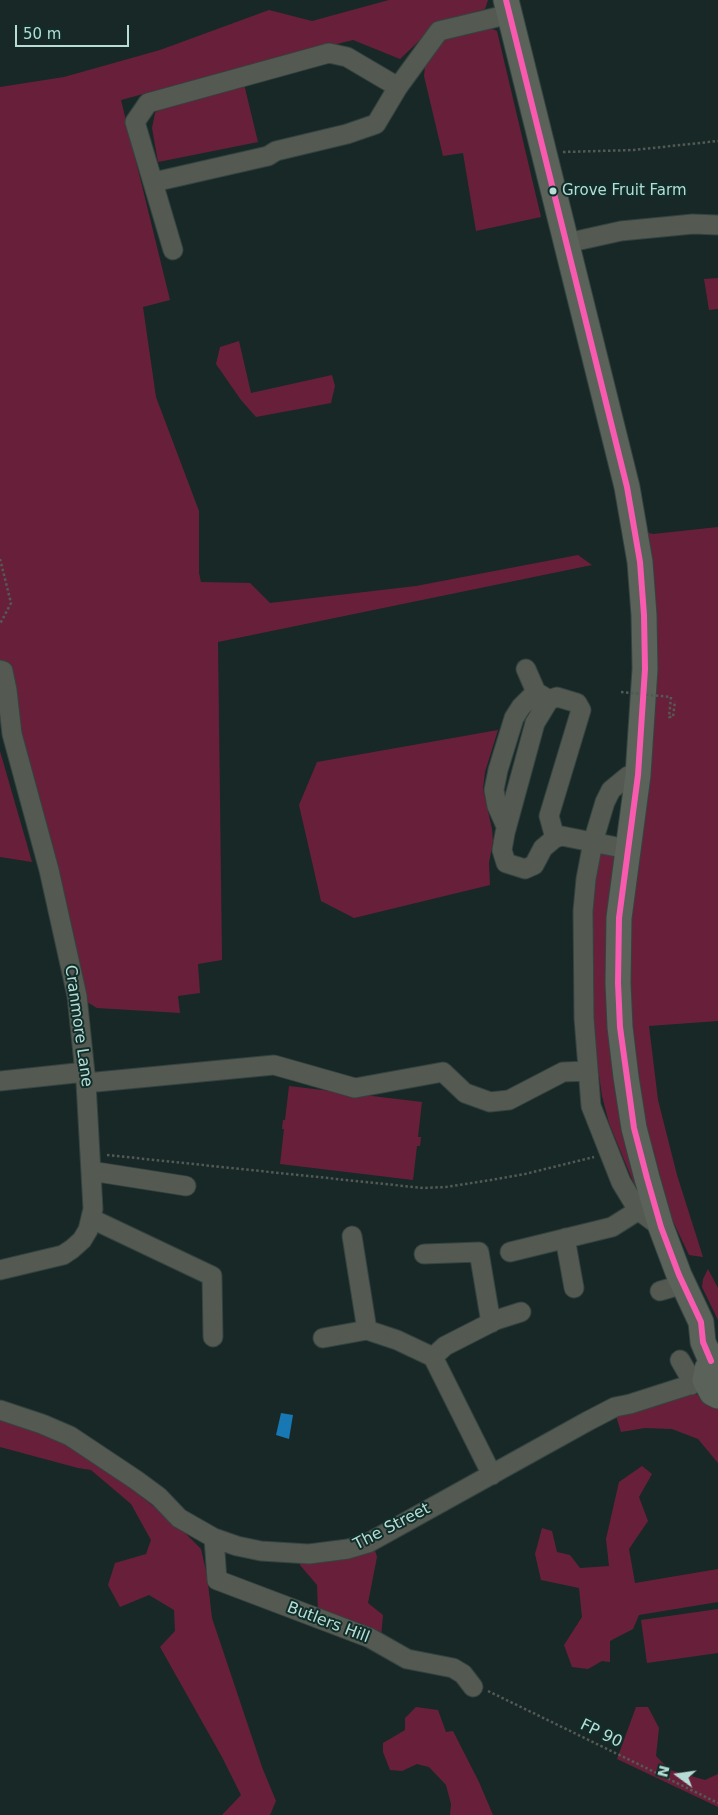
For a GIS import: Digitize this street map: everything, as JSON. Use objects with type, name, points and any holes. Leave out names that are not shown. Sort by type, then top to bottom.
[{"type":"main road","points":[[508,7],[627,487],[640,562],[644,615],[645,669],[638,775],[627,849],[618,932],[620,1027],[634,1128],[647,1178],[661,1227],[684,1284],[709,1363]]},
{"type":"street","points":[[154,182],[268,156],[276,151],[347,134],[376,124],[398,87],[439,31],[508,7]]},
{"type":"street","points":[[173,250],[135,122],[148,103],[329,53],[347,57],[398,87]]},
{"type":"street","points":[[567,243],[621,231],[693,224],[718,225]]},
{"type":"street","points":[[526,669],[542,696],[506,826],[502,850],[506,863],[525,869],[534,865],[543,848],[555,838],[562,836],[627,849]]},
{"type":"street","name":"Cranmore Lane","points":[[0,670],[3,671],[7,690],[12,734],[49,870],[77,996],[86,1078],[93,1209],[92,1220],[82,1240],[63,1255],[0,1270]]},
{"type":"street","points":[[542,696],[567,699],[577,703],[581,710],[549,816],[555,838]]},
{"type":"street","points":[[638,775],[628,776],[611,790],[605,802],[593,842],[586,879],[583,911],[584,1018],[591,1106],[621,1182],[638,1210],[661,1227]]},
{"type":"street","points":[[0,1081],[86,1078],[274,1065],[355,1088],[443,1072],[465,1093],[490,1102],[508,1100],[563,1072],[588,1071]]},
{"type":"street","points":[[91,1162],[186,1186]]},
{"type":"street","points":[[510,1252],[612,1227],[640,1210]]},
{"type":"street","points":[[92,1220],[212,1276],[213,1337]]},
{"type":"street","points":[[352,1236],[367,1330]]},
{"type":"street","points":[[565,1238],[574,1288]]},
{"type":"street","points":[[424,1254],[479,1252],[491,1323]]},
{"type":"street","points":[[660,1291],[684,1284]]},
{"type":"street","points":[[433,1356],[445,1346],[491,1323],[522,1312]]},
{"type":"street","points":[[323,1338],[367,1330],[397,1340],[433,1356],[492,1475]]},
{"type":"street","points":[[680,1360],[688,1374],[709,1363]]},
{"type":"street","name":"The Street","points":[[0,1410],[70,1436],[136,1480],[159,1498],[179,1518],[214,1538],[237,1546],[285,1553],[329,1553],[368,1543],[387,1534],[560,1435],[709,1363]]},
{"type":"street","name":"Butlers Hill","points":[[214,1538],[217,1580],[370,1638],[407,1659],[453,1668],[463,1674],[473,1687]]},
{"type":"path","points":[[545,156],[564,152],[634,150],[718,141]]},
{"type":"path","points":[[0,559],[11,603],[0,624]]},
{"type":"path","points":[[621,692],[671,697],[669,716],[673,717],[675,701]]},
{"type":"path","points":[[91,1162],[423,1188],[446,1187],[524,1174],[610,1153]]},
{"type":"path","name":"FP 90","points":[[473,1687],[482,1688],[718,1803]]},
{"type":"shaded area","points":[[389,0],[488,0],[485,9],[436,25],[400,59],[353,40],[121,100],[170,300],[143,307],[156,397],[199,511],[199,573],[201,582],[250,583],[270,603],[416,586],[578,555],[592,565],[218,642],[222,960],[198,964],[200,993],[178,996],[180,1013],[97,1008],[77,996],[0,678],[0,87],[64,77],[160,50],[269,10],[312,21]]},
{"type":"shaded area","points":[[490,28],[497,31],[541,217],[476,231],[463,153],[443,156],[424,76],[426,58],[442,37]]},
{"type":"shaded area","points":[[244,84],[258,142],[158,162],[152,128],[155,113],[165,104]]},
{"type":"shaded area","points":[[718,278],[718,309],[709,310],[704,279]]},
{"type":"shaded area","points":[[239,341],[251,393],[332,375],[335,386],[331,403],[256,417],[241,400],[216,364],[220,347]]},
{"type":"shaded area","points":[[718,527],[718,1021],[649,1026],[658,1100],[677,1175],[703,1257],[689,1255],[671,1217],[637,1098],[625,919],[646,532],[653,534]]},
{"type":"shaded area","points":[[498,730],[485,772],[483,789],[493,841],[489,863],[490,885],[354,918],[321,901],[299,805],[317,762]]},
{"type":"shaded area","points":[[0,751],[32,862],[0,857]]},
{"type":"shaded area","points":[[601,853],[608,853],[614,857],[616,866],[641,1201],[609,1123],[602,1096],[596,1055],[593,1008],[593,892],[598,858]]},
{"type":"shaded area","points":[[289,1086],[422,1102],[418,1137],[421,1137],[420,1146],[417,1146],[413,1180],[280,1164],[284,1129],[282,1129],[283,1120],[285,1120]]},
{"type":"shaded area","points":[[708,1269],[718,1288],[718,1320],[702,1287],[703,1279]]},
{"type":"shaded area","points":[[696,1394],[714,1398],[718,1402],[718,1463],[698,1439],[672,1429],[645,1428],[621,1432],[616,1416],[674,1396]]},
{"type":"shaded area","points":[[0,1419],[64,1442],[99,1463],[177,1525],[201,1549],[207,1575],[212,1618],[262,1767],[276,1801],[270,1815],[222,1815],[241,1795],[222,1757],[160,1647],[175,1631],[174,1610],[149,1595],[120,1607],[108,1585],[115,1563],[146,1554],[151,1540],[131,1504],[91,1470],[0,1447]]},
{"type":"shaded area","points":[[642,1466],[652,1474],[639,1497],[648,1521],[629,1549],[635,1583],[718,1569],[718,1602],[639,1615],[633,1629],[610,1641],[610,1662],[602,1661],[588,1669],[572,1667],[564,1645],[582,1617],[579,1588],[541,1580],[535,1554],[542,1528],[552,1531],[557,1552],[570,1555],[580,1568],[609,1566],[606,1539],[619,1482]]},
{"type":"shaded area","points":[[374,1547],[377,1557],[368,1603],[383,1615],[381,1637],[318,1611],[317,1585],[300,1565],[300,1560]]},
{"type":"shaded area","points":[[718,1609],[718,1653],[647,1663],[641,1620]]},
{"type":"shaded area","points":[[416,1707],[438,1710],[446,1732],[453,1731],[479,1782],[493,1815],[450,1815],[451,1804],[446,1785],[429,1767],[417,1764],[402,1771],[390,1770],[383,1752],[383,1743],[405,1730],[405,1718]]},
{"type":"shaded area","points":[[636,1707],[648,1707],[659,1728],[656,1756],[670,1770],[705,1780],[718,1774],[718,1807],[617,1759]]},
{"type":"water","points":[[281,1413],[293,1415],[289,1439],[276,1435]]},
{"type":"transit line","points":[[506,0],[627,487],[640,562],[644,615],[645,669],[638,775],[619,918],[618,983],[620,1027],[634,1128],[647,1178],[661,1227],[679,1275],[701,1322],[703,1342],[711,1361]]},
{"type":"place","name":"Grove Fruit Farm","points":[[553,191]]}]
